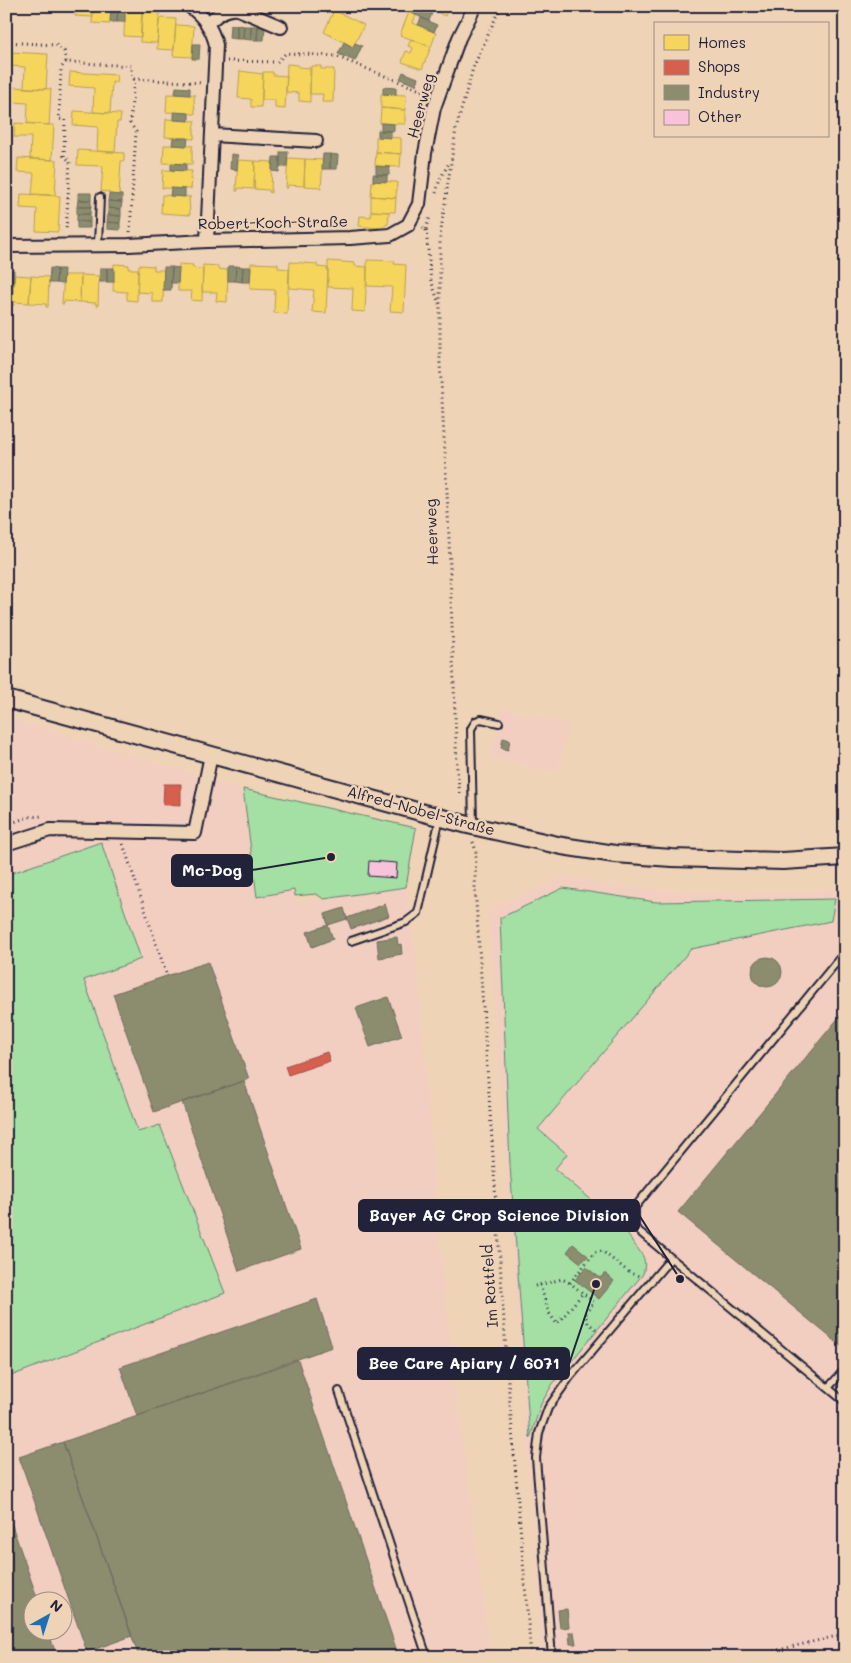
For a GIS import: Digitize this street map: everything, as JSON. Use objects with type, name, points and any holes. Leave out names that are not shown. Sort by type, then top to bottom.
[{"type":"street","points":[[189,6],[202,16],[207,23],[216,45],[207,241]]},
{"type":"street","name":"Heerweg","points":[[412,218],[419,204],[425,153],[438,97],[459,38],[475,6]]},
{"type":"street","points":[[207,23],[225,10],[232,8],[282,27]]},
{"type":"street","points":[[212,135],[316,141]]},
{"type":"street","name":"Robert-Koch-Straße","points":[[6,246],[65,247],[207,241],[350,238],[390,235],[408,225],[412,218]]},
{"type":"street","name":"Alfred-Nobel-Straße","points":[[6,699],[440,817],[562,846],[682,859],[783,861],[845,857]]},
{"type":"street","points":[[6,844],[50,830],[195,833],[212,755]]},
{"type":"lane","points":[[98,246],[100,197]]},
{"type":"lane","points":[[471,825],[471,729],[476,721],[482,719],[499,723]]},
{"type":"lane","points":[[351,941],[406,922],[414,918],[418,913],[440,817]]},
{"type":"lane","points":[[845,956],[839,959],[635,1207],[635,1228],[845,1402]]},
{"type":"lane","points":[[552,1657],[536,1458],[539,1433],[548,1408],[564,1385],[671,1258]]},
{"type":"lane","points":[[828,1388],[845,1369]]},
{"type":"lane","points":[[339,1391],[427,1657]]},
{"type":"path","name":"Heerweg","points":[[460,795],[457,771],[448,511],[440,363],[440,237],[456,129],[473,68],[501,6]]},
{"type":"path","points":[[6,42],[56,45],[64,51],[66,62]]},
{"type":"path","points":[[216,61],[277,62],[286,53],[335,56],[438,97]]},
{"type":"path","points":[[66,62],[131,66],[131,73],[134,79],[130,123],[136,132],[129,245]]},
{"type":"path","points":[[65,247],[70,161],[64,156],[65,120],[59,119],[61,68],[66,62]]},
{"type":"path","points":[[134,79],[214,84]]},
{"type":"path","points":[[426,230],[431,280],[440,307]]},
{"type":"path","points":[[6,825],[28,817],[45,816]]},
{"type":"path","name":"Im Rottfeld","points":[[471,825],[476,851],[475,887],[505,1342],[530,1657]]},
{"type":"path","points":[[118,832],[167,976]]},
{"type":"path","points":[[570,1283],[595,1252],[599,1250],[630,1273],[652,1281]]},
{"type":"path","points":[[535,1286],[562,1279],[570,1283],[594,1302],[586,1312],[585,1319],[605,1336]]},
{"type":"path","points":[[540,1285],[549,1314],[557,1324],[583,1293]]},
{"type":"path","points":[[749,1657],[845,1634]]},
{"type":"shaded area","points":[[502,709],[569,724],[558,773],[491,758]]},
{"type":"shaded area","points":[[6,717],[243,789],[257,897],[294,890],[296,903],[406,887],[417,960],[439,1233],[455,1383],[491,1657],[6,1657]]},
{"type":"shaded area","points":[[565,877],[614,887],[711,893],[810,891],[845,888],[845,1657],[573,1657],[571,1649],[543,1651],[487,910]]},
{"type":"green space","points":[[243,789],[416,828],[406,887],[324,899],[316,894],[295,896],[294,890],[257,897]]},
{"type":"green space","points":[[101,842],[141,959],[84,980],[138,1132],[160,1125],[225,1293],[6,1378],[6,875]]},
{"type":"green space","points":[[563,888],[656,902],[835,899],[831,921],[691,949],[538,1129],[567,1154],[555,1169],[595,1203],[604,1202],[623,1218],[629,1236],[643,1256],[645,1264],[643,1274],[552,1385],[541,1404],[530,1438],[510,1165],[500,918]]},
{"type":"building: Homes","points":[[59,6],[76,6],[75,11],[59,10]]},
{"type":"building: Homes","points":[[76,6],[93,6],[93,17],[75,16]]},
{"type":"building: Homes","points":[[93,6],[111,6],[110,24],[92,23]]},
{"type":"building: Homes","points":[[125,6],[143,6],[141,37],[124,36]]},
{"type":"building: Homes","points":[[425,6],[449,6],[445,16]]},
{"type":"building: Homes","points":[[334,10],[364,25],[353,47],[324,32]]},
{"type":"building: Homes","points":[[142,12],[160,13],[157,43],[140,42]]},
{"type":"building: Homes","points":[[409,12],[416,15],[413,23],[436,33],[431,47],[400,35]]},
{"type":"building: Homes","points":[[159,18],[176,19],[174,50],[157,49]]},
{"type":"building: Homes","points":[[176,25],[194,26],[192,57],[173,56]]},
{"type":"building: Homes","points":[[411,39],[431,47],[422,69],[402,62],[406,51],[411,53],[413,48],[408,46]]},
{"type":"building: Homes","points":[[10,52],[48,54],[46,89],[24,88],[25,67],[9,66]]},
{"type":"building: Homes","points":[[287,64],[310,68],[310,102],[299,101],[299,93],[286,92]]},
{"type":"building: Homes","points":[[311,66],[321,66],[321,69],[334,69],[333,102],[322,102],[323,94],[310,94]]},
{"type":"building: Homes","points":[[240,71],[263,74],[261,107],[251,107],[251,99],[238,98]]},
{"type":"building: Homes","points":[[70,72],[117,75],[116,83],[112,82],[110,113],[93,112],[94,88],[69,86]]},
{"type":"building: Homes","points":[[263,72],[273,72],[273,75],[287,76],[285,109],[275,108],[275,100],[262,100]]},
{"type":"building: Homes","points":[[12,87],[51,89],[49,125],[27,123],[28,103],[11,102]]},
{"type":"building: Homes","points":[[167,94],[196,95],[194,97],[195,114],[166,112]]},
{"type":"building: Homes","points":[[381,94],[406,95],[405,110],[381,108]]},
{"type":"building: Homes","points":[[381,108],[405,110],[405,124],[380,123]]},
{"type":"building: Homes","points":[[74,111],[121,114],[120,122],[117,122],[115,152],[97,151],[98,127],[73,125]]},
{"type":"building: Homes","points":[[166,119],[195,121],[193,129],[194,139],[165,137]]},
{"type":"building: Homes","points":[[15,123],[54,125],[52,160],[30,159],[31,137],[14,137]]},
{"type":"building: Homes","points":[[376,137],[401,138],[401,154],[376,152]]},
{"type":"building: Homes","points":[[164,145],[193,146],[192,164],[163,163]]},
{"type":"building: Homes","points":[[78,150],[124,153],[124,161],[121,161],[119,195],[101,191],[103,166],[77,165]]},
{"type":"building: Homes","points":[[376,152],[401,154],[400,167],[375,166]]},
{"type":"building: Homes","points":[[18,158],[57,160],[55,195],[32,194],[34,173],[17,172]]},
{"type":"building: Homes","points":[[288,158],[305,159],[304,186],[288,185],[288,188],[286,188]]},
{"type":"building: Homes","points":[[305,159],[323,160],[321,189],[320,187],[304,186]]},
{"type":"building: Homes","points":[[238,160],[255,161],[254,189],[238,188],[238,191],[236,191]]},
{"type":"building: Homes","points":[[255,161],[272,162],[271,193],[269,190],[254,189]]},
{"type":"building: Homes","points":[[163,170],[192,171],[190,179],[192,179],[191,189],[162,188]]},
{"type":"building: Homes","points":[[372,181],[397,182],[396,198],[371,196]]},
{"type":"building: Homes","points":[[21,194],[60,196],[58,232],[36,231],[37,209],[20,208]]},
{"type":"building: Homes","points":[[162,195],[191,197],[189,198],[190,215],[161,213]]},
{"type":"building: Homes","points":[[371,196],[396,198],[395,212],[371,211]]},
{"type":"building: Homes","points":[[371,211],[389,212],[388,224],[377,228],[359,226],[360,216],[371,217]]},
{"type":"building: Homes","points":[[367,260],[395,261],[394,264],[406,265],[404,312],[390,311],[392,287],[367,286]]},
{"type":"building: Homes","points":[[328,261],[355,263],[355,266],[367,267],[365,312],[352,311],[353,288],[328,287]]},
{"type":"building: Homes","points":[[290,262],[317,264],[317,267],[328,268],[326,313],[312,312],[314,290],[289,288]]},
{"type":"building: Homes","points":[[251,263],[278,264],[278,268],[289,269],[287,314],[274,313],[275,290],[250,289]]},
{"type":"building: Homes","points":[[114,264],[129,265],[128,269],[138,269],[137,301],[127,300],[127,292],[113,291]]},
{"type":"building: Homes","points":[[179,264],[193,265],[193,268],[203,269],[202,301],[191,300],[192,291],[178,291]]},
{"type":"building: Homes","points":[[139,265],[154,266],[154,270],[164,270],[163,302],[152,302],[152,293],[137,292]]},
{"type":"building: Homes","points":[[203,265],[218,266],[218,269],[228,270],[227,302],[216,301],[217,292],[202,292]]},
{"type":"building: Homes","points":[[14,275],[31,276],[29,303],[14,302],[12,306]]},
{"type":"building: Homes","points":[[64,275],[81,275],[80,302],[64,301],[64,304],[62,304]]},
{"type":"building: Homes","points":[[81,275],[99,276],[98,306],[96,306],[96,303],[80,302]]},
{"type":"building: Homes","points":[[31,276],[49,277],[48,307],[46,307],[46,304],[29,303]]},
{"type":"building: Shops","points":[[164,784],[181,784],[181,805],[163,804]]},
{"type":"building: Shops","points":[[327,1052],[330,1061],[288,1075],[285,1066]]},
{"type":"building: Industry","points":[[412,6],[417,6],[432,13],[429,21],[409,12]]},
{"type":"building: Industry","points":[[111,8],[118,8],[117,22],[110,22]]},
{"type":"building: Industry","points":[[118,8],[125,8],[125,22],[117,22]]},
{"type":"building: Industry","points":[[421,18],[437,25],[434,32],[418,25]]},
{"type":"building: Industry","points":[[230,25],[237,25],[237,39],[229,38]]},
{"type":"building: Industry","points":[[237,25],[244,26],[243,39],[237,39]]},
{"type":"building: Industry","points":[[244,26],[251,26],[251,40],[243,39]]},
{"type":"building: Industry","points":[[251,26],[258,26],[257,40],[251,40]]},
{"type":"building: Industry","points":[[258,26],[265,27],[264,40],[257,40]]},
{"type":"building: Industry","points":[[344,42],[353,47],[355,43],[362,46],[355,61],[338,54]]},
{"type":"building: Industry","points":[[193,44],[200,44],[199,59],[192,59]]},
{"type":"building: Industry","points":[[403,72],[418,78],[416,85],[400,79]]},
{"type":"building: Industry","points":[[176,87],[190,88],[190,95],[175,94]]},
{"type":"building: Industry","points":[[383,87],[396,88],[396,95],[383,94]]},
{"type":"building: Industry","points":[[174,112],[189,113],[189,121],[174,120]]},
{"type":"building: Industry","points":[[381,123],[394,124],[394,131],[381,131]]},
{"type":"building: Industry","points":[[378,130],[391,131],[391,138],[378,137]]},
{"type":"building: Industry","points":[[173,138],[188,138],[187,146],[172,145]]},
{"type":"building: Industry","points":[[280,152],[288,152],[287,167],[280,167]]},
{"type":"building: Industry","points":[[231,154],[238,155],[237,170],[230,169]]},
{"type":"building: Industry","points":[[323,154],[330,154],[330,169],[322,169]]},
{"type":"building: Industry","points":[[330,154],[338,155],[337,169],[330,169]]},
{"type":"building: Industry","points":[[273,157],[280,157],[279,172],[272,171]]},
{"type":"building: Industry","points":[[171,163],[186,164],[186,171],[171,170]]},
{"type":"building: Industry","points":[[376,166],[390,167],[389,175],[376,175]]},
{"type":"building: Industry","points":[[373,174],[387,175],[387,182],[373,181]]},
{"type":"building: Industry","points":[[171,188],[185,189],[185,197],[170,196]]},
{"type":"building: Industry","points":[[78,193],[91,193],[91,200],[78,200]]},
{"type":"building: Industry","points":[[109,194],[122,195],[122,202],[108,201]]},
{"type":"building: Industry","points":[[78,200],[91,200],[91,207],[77,207]]},
{"type":"building: Industry","points":[[108,201],[122,202],[121,209],[108,208]]},
{"type":"building: Industry","points":[[77,207],[91,207],[90,214],[77,214]]},
{"type":"building: Industry","points":[[108,208],[121,209],[121,216],[108,215]]},
{"type":"building: Industry","points":[[77,214],[90,214],[90,222],[77,221]]},
{"type":"building: Industry","points":[[108,215],[121,216],[120,223],[107,222]]},
{"type":"building: Industry","points":[[77,221],[90,222],[90,228],[77,228]]},
{"type":"building: Industry","points":[[107,222],[120,223],[120,230],[107,229]]},
{"type":"building: Industry","points":[[228,266],[236,266],[235,281],[228,281]]},
{"type":"building: Industry","points":[[236,266],[243,267],[242,282],[235,281]]},
{"type":"building: Industry","points":[[164,267],[172,267],[171,290],[163,290]]},
{"type":"building: Industry","points":[[172,267],[179,268],[178,283],[171,283]]},
{"type":"building: Industry","points":[[243,267],[251,267],[250,282],[242,282]]},
{"type":"building: Industry","points":[[50,268],[57,269],[56,283],[49,283]]},
{"type":"building: Industry","points":[[100,268],[107,268],[107,282],[99,282]]},
{"type":"building: Industry","points":[[107,268],[114,268],[114,282],[107,282]]},
{"type":"building: Industry","points":[[57,269],[64,269],[63,284],[56,283]]},
{"type":"building: Industry","points":[[6,270],[14,270],[14,285],[6,284]]},
{"type":"building: Industry","points":[[503,738],[510,740],[508,750],[501,748]]},
{"type":"building: Industry","points":[[385,904],[389,916],[351,929],[347,918]]},
{"type":"building: Industry","points":[[344,908],[347,919],[328,925],[325,914]]},
{"type":"building: Industry","points":[[328,925],[333,939],[312,947],[307,932]]},
{"type":"building: Industry","points":[[397,937],[398,945],[401,944],[402,954],[379,958],[377,940]]},
{"type":"building: Industry","points":[[767,957],[777,962],[782,972],[777,982],[767,987],[757,982],[752,972],[757,962]]},
{"type":"building: Industry","points":[[208,962],[249,1079],[154,1112],[113,994]]},
{"type":"building: Industry","points":[[388,997],[402,1036],[370,1047],[356,1008]]},
{"type":"building: Industry","points":[[845,1010],[845,1343],[842,1347],[678,1212]]},
{"type":"building: Industry","points":[[244,1081],[301,1249],[239,1271],[182,1102]]},
{"type":"building: Industry","points":[[573,1244],[588,1256],[581,1263],[567,1252]]},
{"type":"building: Industry","points":[[586,1267],[600,1278],[605,1273],[614,1281],[599,1299],[575,1280]]},
{"type":"building: Industry","points":[[317,1299],[332,1347],[137,1416],[120,1367]]},
{"type":"building: Industry","points":[[298,1360],[399,1657],[139,1657],[63,1442]]},
{"type":"building: Industry","points":[[63,1442],[132,1636],[87,1652],[72,1609],[72,1590],[65,1590],[19,1457]]},
{"type":"building: Industry","points":[[6,1508],[35,1590],[22,1590],[22,1640],[51,1640],[57,1657],[6,1657]]},
{"type":"building: Industry","points":[[567,1609],[569,1627],[560,1628],[558,1610]]},
{"type":"building: Industry","points":[[569,1632],[574,1632],[576,1644],[570,1644]]},
{"type":"building: Other","points":[[369,861],[397,863],[396,878],[368,876]]},
{"type":"place","name":"Mc-Dog","points":[[331,857]]},
{"type":"place","name":"Bayer AG Crop Science Division","points":[[680,1279]]},
{"type":"place","name":"Bee Care Apiary / 6071","points":[[596,1284]]}]
